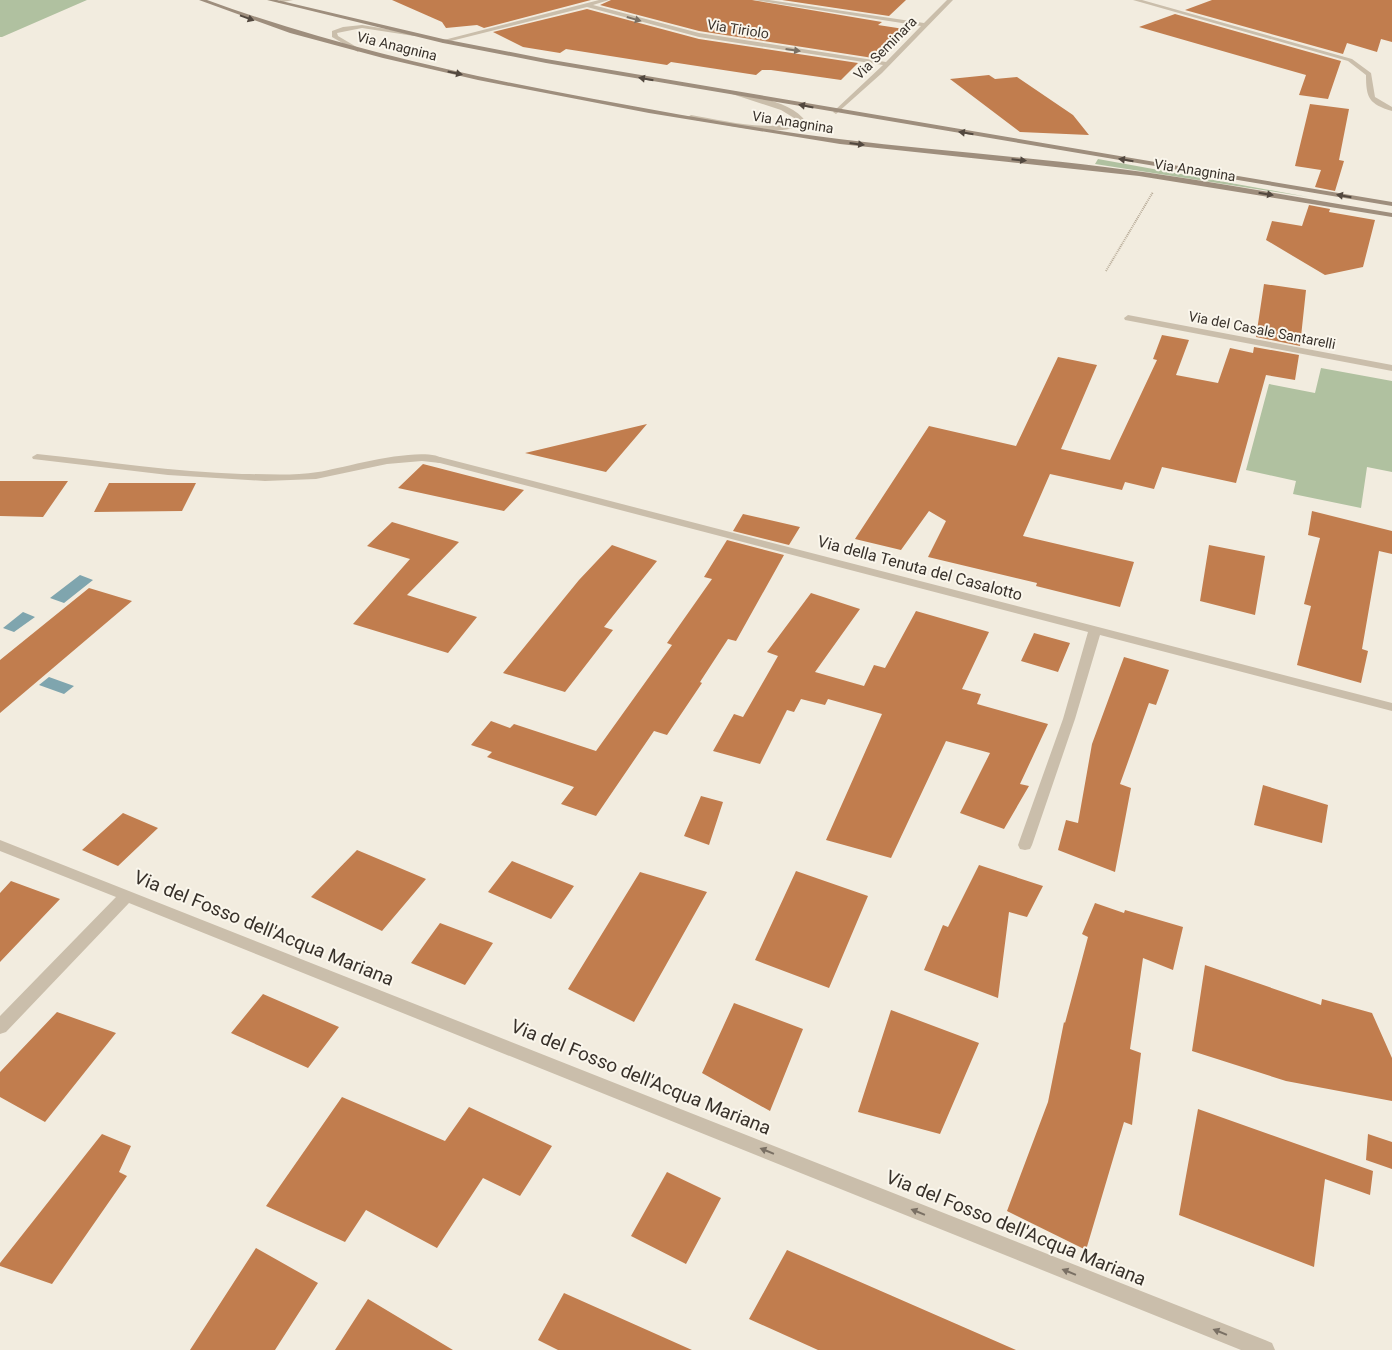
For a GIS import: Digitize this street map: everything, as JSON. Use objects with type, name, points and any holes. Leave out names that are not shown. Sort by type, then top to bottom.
[{"type":"main road","name":"Via Anagnina","points":[[202,0],[261,23],[358,50],[498,82],[671,114],[830,140],[1162,177],[1392,215]]},
{"type":"main road","name":"Via Anagnina","points":[[270,0],[443,41],[836,112],[1392,204]]},
{"type":"street","points":[[280,2],[290,0]]},
{"type":"street","points":[[443,41],[606,0]]},
{"type":"street","points":[[757,0],[926,25]]},
{"type":"street","name":"Via Seminara","points":[[836,112],[888,64],[950,0]]},
{"type":"street","points":[[1136,0],[1335,55],[1358,64],[1369,76],[1369,95],[1377,102],[1392,109]]},
{"type":"street","points":[[1154,5],[1169,0]]},
{"type":"street","name":"Via Tiriolo","points":[[587,5],[699,35],[888,64]]},
{"type":"street","points":[[358,50],[340,40],[334,35],[334,32],[343,29],[362,28],[414,34]]},
{"type":"street","points":[[671,114],[773,127],[794,126],[803,122],[803,119],[795,113],[734,93]]},
{"type":"street","name":"Via del Casale Santarelli","points":[[1128,318],[1392,368]]},
{"type":"street","name":"Via della Tenuta del Casalotto","points":[[37,457],[241,477],[317,476],[407,458],[440,460],[1392,707]]},
{"type":"street","points":[[1025,845],[1069,719],[1095,630]]},
{"type":"street","name":"Via del Fosso dell'Acqua Mariana","points":[[0,844],[126,896],[632,1095],[1265,1350]]},
{"type":"street","points":[[0,1027],[126,896]]},
{"type":"path","points":[[1106,271],[1162,177]]},
{"type":"green space","points":[[0,0],[87,0],[0,37]]},
{"type":"green space","points":[[1098,159],[1308,197],[1095,164]]},
{"type":"green space","points":[[1321,368],[1392,381],[1392,472],[1367,467],[1361,508],[1293,494],[1296,481],[1246,470],[1269,384],[1315,393]]},
{"type":"water","points":[[80,575],[93,580],[64,603],[50,598]]},
{"type":"water","points":[[23,612],[35,617],[14,632],[3,628]]},
{"type":"water","points":[[49,677],[74,686],[64,694],[39,685]]},
{"type":"building","points":[[392,0],[591,0],[484,28],[477,25],[446,28],[442,22]]},
{"type":"building","points":[[611,0],[752,0],[882,22],[878,25],[904,29],[873,58],[699,31],[600,5]]},
{"type":"building","points":[[782,0],[906,0],[889,16]]},
{"type":"building","points":[[1212,0],[1392,0],[1392,42],[1381,39],[1377,52],[1347,43],[1343,54],[1185,10]]},
{"type":"building","points":[[587,9],[699,39],[858,63],[841,80],[771,70],[762,70],[756,75],[671,62],[667,65],[566,49],[560,53],[523,47],[493,32]]},
{"type":"building","points":[[1175,14],[1341,61],[1328,99],[1299,95],[1306,75],[1139,27]]},
{"type":"building","points":[[989,75],[995,79],[1017,77],[1073,115],[1089,135],[1020,132],[950,79]]},
{"type":"building","points":[[1310,104],[1349,109],[1339,160],[1344,161],[1335,191],[1315,187],[1321,170],[1295,166]]},
{"type":"building","points":[[1309,205],[1330,209],[1329,212],[1375,220],[1363,267],[1325,275],[1266,240],[1272,221],[1302,226]]},
{"type":"building","points":[[1264,284],[1306,290],[1300,346],[1256,337]]},
{"type":"building","points":[[1162,335],[1189,340],[1176,375],[1218,383],[1230,348],[1253,353],[1254,347],[1299,355],[1295,380],[1266,375],[1236,483],[1162,467],[1154,489],[1125,482],[1122,490],[1050,474],[1023,536],[1134,562],[1120,607],[1036,586],[1037,583],[928,557],[946,521],[929,511],[901,550],[855,539],[929,426],[1016,446],[1058,357],[1097,365],[1061,449],[1110,460],[1157,360],[1153,359]]},
{"type":"building","points":[[647,424],[606,472],[525,453]]},
{"type":"building","points":[[423,464],[524,490],[504,511],[398,488]]},
{"type":"building","points":[[0,481],[68,481],[43,517],[0,516]]},
{"type":"building","points":[[109,483],[196,483],[182,511],[94,512]]},
{"type":"building","points":[[1312,511],[1392,531],[1392,554],[1379,551],[1362,649],[1368,651],[1361,683],[1297,665],[1311,606],[1304,604],[1320,538],[1308,535]]},
{"type":"building","points":[[743,514],[800,527],[789,545],[733,531]]},
{"type":"building","points":[[392,522],[459,542],[407,595],[477,617],[448,653],[353,624],[410,559],[367,546]]},
{"type":"building","points":[[727,540],[784,555],[736,641],[728,639],[700,682],[702,683],[667,735],[654,731],[596,816],[561,804],[574,787],[487,757],[492,752],[471,745],[491,721],[510,728],[514,724],[596,751],[672,645],[667,643],[712,579],[704,577]]},
{"type":"building","points":[[612,545],[657,561],[604,627],[613,630],[565,692],[503,673],[579,580]]},
{"type":"building","points":[[1209,545],[1265,556],[1255,615],[1200,601]]},
{"type":"building","points":[[89,588],[132,601],[0,713],[0,660]]},
{"type":"building","points":[[811,593],[860,609],[815,672],[864,686],[874,665],[885,668],[916,611],[989,632],[962,689],[981,694],[977,704],[1048,724],[1020,784],[1029,786],[1004,829],[960,813],[990,753],[946,741],[891,858],[826,840],[882,714],[828,699],[825,705],[801,699],[794,712],[787,710],[760,764],[713,751],[734,714],[743,717],[778,656],[767,652]]},
{"type":"building","points":[[1034,633],[1070,643],[1058,672],[1021,661]]},
{"type":"building","points":[[1124,657],[1169,670],[1156,705],[1149,703],[1120,784],[1131,788],[1115,872],[1058,850],[1066,820],[1078,823],[1092,744]]},
{"type":"building","points":[[1263,785],[1328,805],[1322,843],[1254,825]]},
{"type":"building","points":[[701,796],[723,802],[709,845],[684,836]]},
{"type":"building","points":[[123,813],[158,828],[118,866],[82,850]]},
{"type":"building","points":[[357,850],[426,879],[382,931],[311,897]]},
{"type":"building","points":[[512,861],[574,886],[551,919],[488,892]]},
{"type":"building","points":[[979,865],[1043,886],[1027,917],[1009,912],[998,998],[924,970],[943,925],[948,927]]},
{"type":"building","points":[[796,871],[868,896],[829,988],[755,960]]},
{"type":"building","points":[[640,872],[707,892],[634,1022],[568,989]]},
{"type":"building","points":[[11,881],[60,899],[0,962],[0,893]]},
{"type":"building","points":[[1095,903],[1124,913],[1125,910],[1183,927],[1173,970],[1143,958],[1130,1049],[1141,1053],[1132,1125],[1124,1122],[1086,1250],[1007,1211],[1048,1102],[1064,1022],[1088,937],[1082,934]]},
{"type":"building","points":[[440,923],[493,943],[465,985],[411,963]]},
{"type":"building","points":[[1205,965],[1321,1005],[1322,999],[1372,1013],[1392,1058],[1392,1101],[1286,1081],[1192,1051]]},
{"type":"building","points":[[263,994],[339,1027],[308,1068],[231,1033]]},
{"type":"building","points":[[734,1003],[803,1029],[770,1111],[702,1073]]},
{"type":"building","points":[[891,1010],[979,1043],[940,1134],[858,1112]]},
{"type":"building","points":[[57,1012],[116,1033],[45,1122],[0,1097],[0,1072]]},
{"type":"building","points":[[342,1097],[445,1141],[469,1107],[552,1146],[520,1196],[483,1178],[437,1248],[366,1210],[345,1242],[266,1206]]},
{"type":"building","points":[[1198,1109],[1373,1171],[1370,1195],[1325,1179],[1314,1267],[1179,1215]]},
{"type":"building","points":[[102,1134],[131,1146],[119,1172],[127,1176],[52,1284],[0,1266],[0,1263]]},
{"type":"building","points":[[1368,1134],[1392,1142],[1392,1169],[1366,1160]]},
{"type":"building","points":[[667,1172],[721,1198],[686,1264],[631,1236]]},
{"type":"building","points":[[256,1248],[318,1283],[275,1350],[190,1350]]},
{"type":"building","points":[[787,1250],[1016,1350],[818,1350],[749,1319]]},
{"type":"building","points":[[564,1293],[692,1350],[558,1350],[538,1340]]},
{"type":"building","points":[[368,1299],[453,1350],[335,1350]]}]
